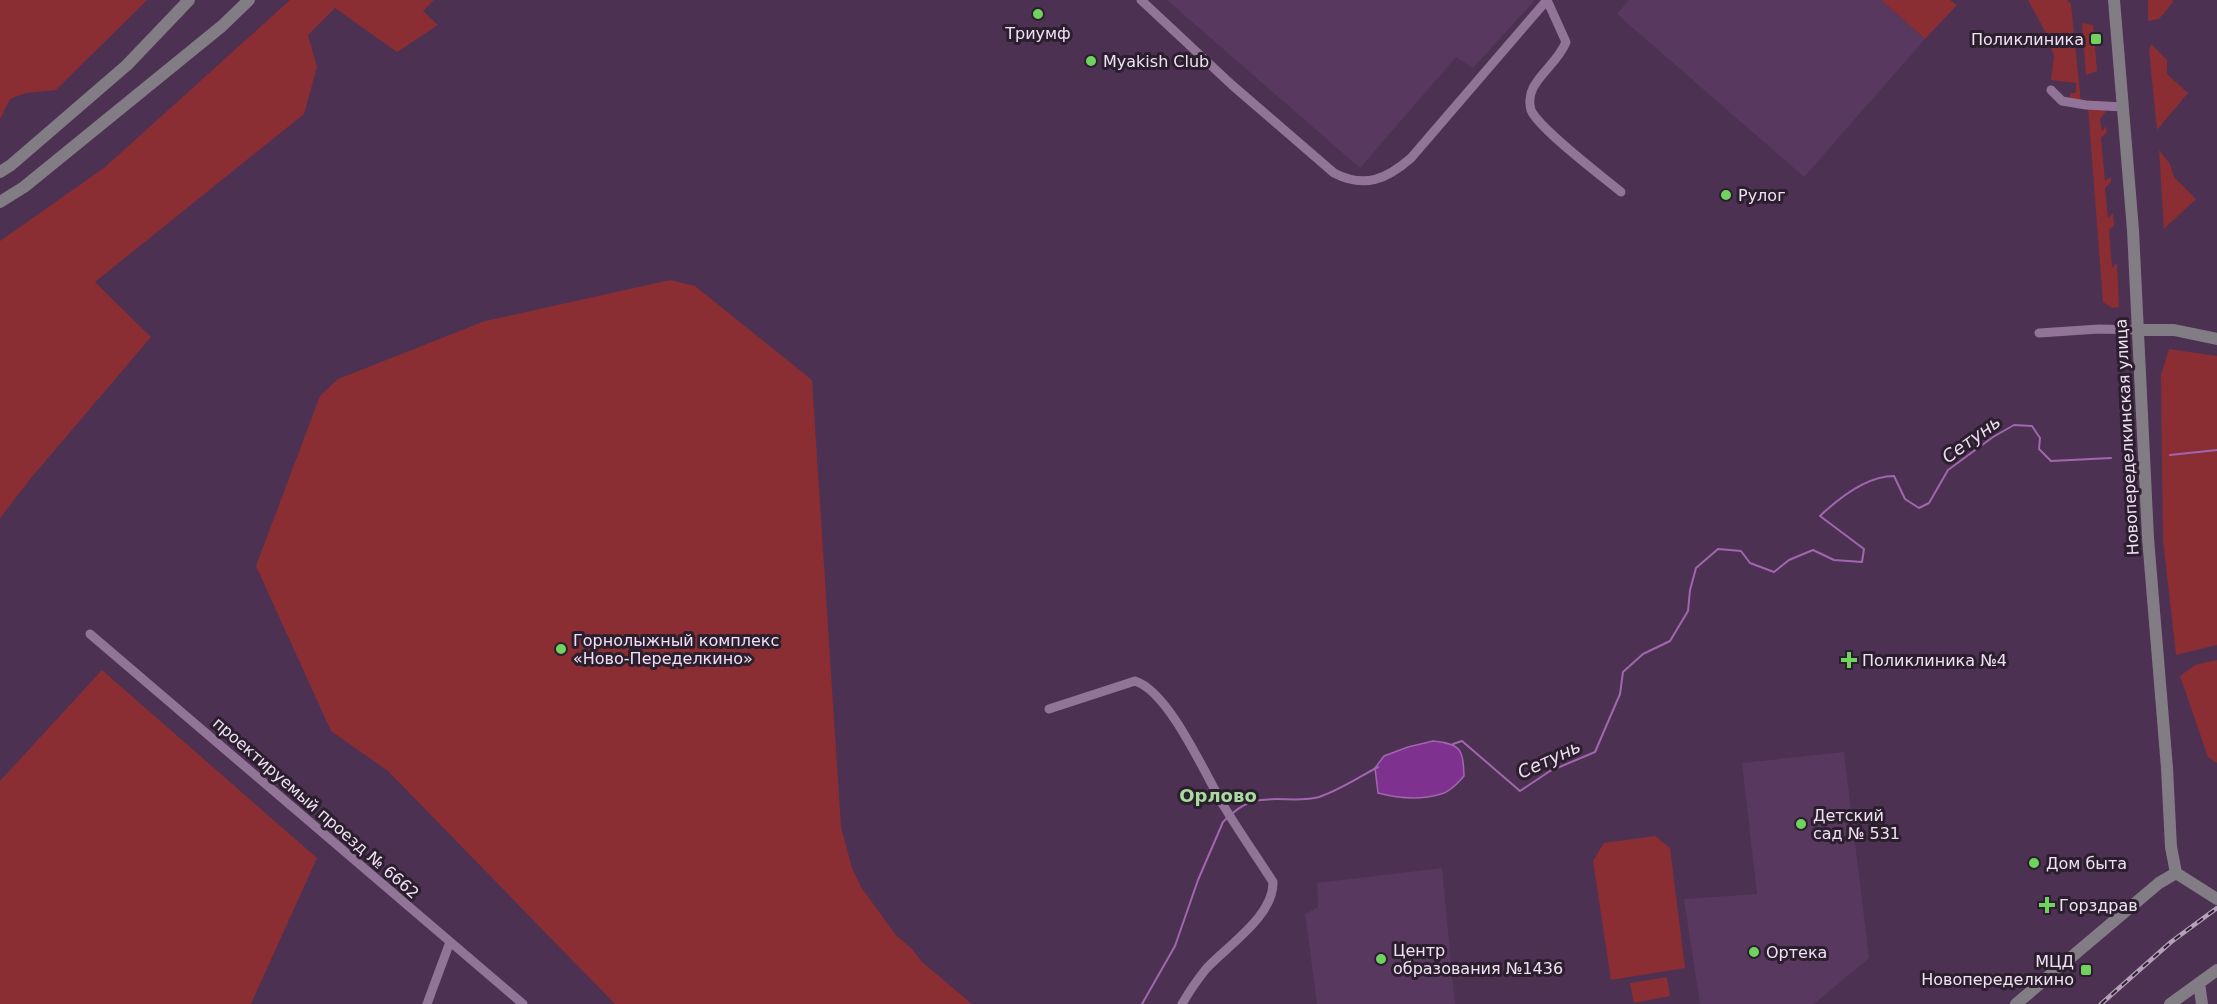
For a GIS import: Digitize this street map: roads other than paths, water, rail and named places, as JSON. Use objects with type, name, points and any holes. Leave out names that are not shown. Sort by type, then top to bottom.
[{"type":"main road","points":[[0,172],[127,65],[189,0]]},
{"type":"main road","points":[[0,202],[24,187],[213,33],[249,0]]},
{"type":"main road","name":"Новопеределкинская улица","points":[[2114,0],[2133,230],[2145,497],[2167,768],[2171,847],[2176,873]]},
{"type":"main road","points":[[2138,330],[2174,330],[2217,339]]},
{"type":"main road","points":[[2016,1004],[2159,883],[2176,873],[2217,899]]},
{"type":"main road","points":[[2170,1004],[2217,970]]},
{"type":"main road","points":[[2199,982],[2202,1004]]},
{"type":"street","points":[[1141,0],[1232,85],[1334,173],[1353,181],[1362,182],[1383,177],[1411,158],[1547,0],[1566,42],[1562,51],[1534,87],[1529,99],[1532,111],[1542,125],[1621,192]]},
{"type":"street","points":[[2051,90],[2062,101],[2123,107]]},
{"type":"street","points":[[2039,333],[2099,329],[2138,330]]},
{"type":"street","name":"проектируемый проезд № 6662","points":[[90,634],[523,1004]]},
{"type":"street","points":[[1049,708],[1135,681],[1143,683],[1164,705],[1186,736],[1225,808],[1273,882],[1273,894],[1268,904],[1244,934],[1206,970],[1182,1004]]},
{"type":"street","points":[[427,1004],[450,942]]},
{"type":"waterway","name":"Сетунь","points":[[1453,744],[1462,741],[1520,791],[1550,771],[1595,752],[1620,694],[1623,672],[1643,654],[1670,641],[1688,611],[1690,590],[1696,568],[1718,549],[1741,551],[1750,563],[1774,572],[1789,560],[1813,550],[1834,560],[1862,562],[1864,549],[1820,516],[1845,495],[1864,484],[1894,476],[1905,499],[1919,508],[1929,503],[1948,470],[1993,437],[2014,425],[2032,426],[2040,438],[2039,449],[2051,461],[2111,458]]},
{"type":"waterway","name":"Сетунь","points":[[2170,455],[2217,450]]},
{"type":"waterway","name":"Сетунь","points":[[1233,813],[1253,802],[1319,797],[1378,767]]},
{"type":"waterway","name":"Сетунь","points":[[1142,1004],[1175,946],[1198,880],[1223,822],[1228,817]]},
{"type":"railway","points":[[2101,1004],[2171,942],[2217,908]]},
{"type":"place","name":"Триумф","points":[[1038,14]]},
{"type":"place","name":"Поликлиника","points":[[2096,39]]},
{"type":"place","name":"Myakish Club","points":[[1091,61]]},
{"type":"place","name":"Рулог","points":[[1726,195]]},
{"type":"place","name":"Горнолыжный комплекс «Ново-Переделкино»","points":[[561,649]]},
{"type":"place","name":"Поликлиника №4","points":[[1849,660]]},
{"type":"place","name":"Детский сад № 531","points":[[1801,824]]},
{"type":"place","name":"Дом быта","points":[[2034,863]]},
{"type":"place","name":"Горздрав","points":[[2047,905]]},
{"type":"place","name":"Ортека","points":[[1754,952]]},
{"type":"place","name":"Центр образования №1436","points":[[1381,959]]},
{"type":"place","name":"МЦД Новопеределкино","points":[[2086,970]]},
{"type":"district","name":"Орлово","points":[[1218,795]]}]
